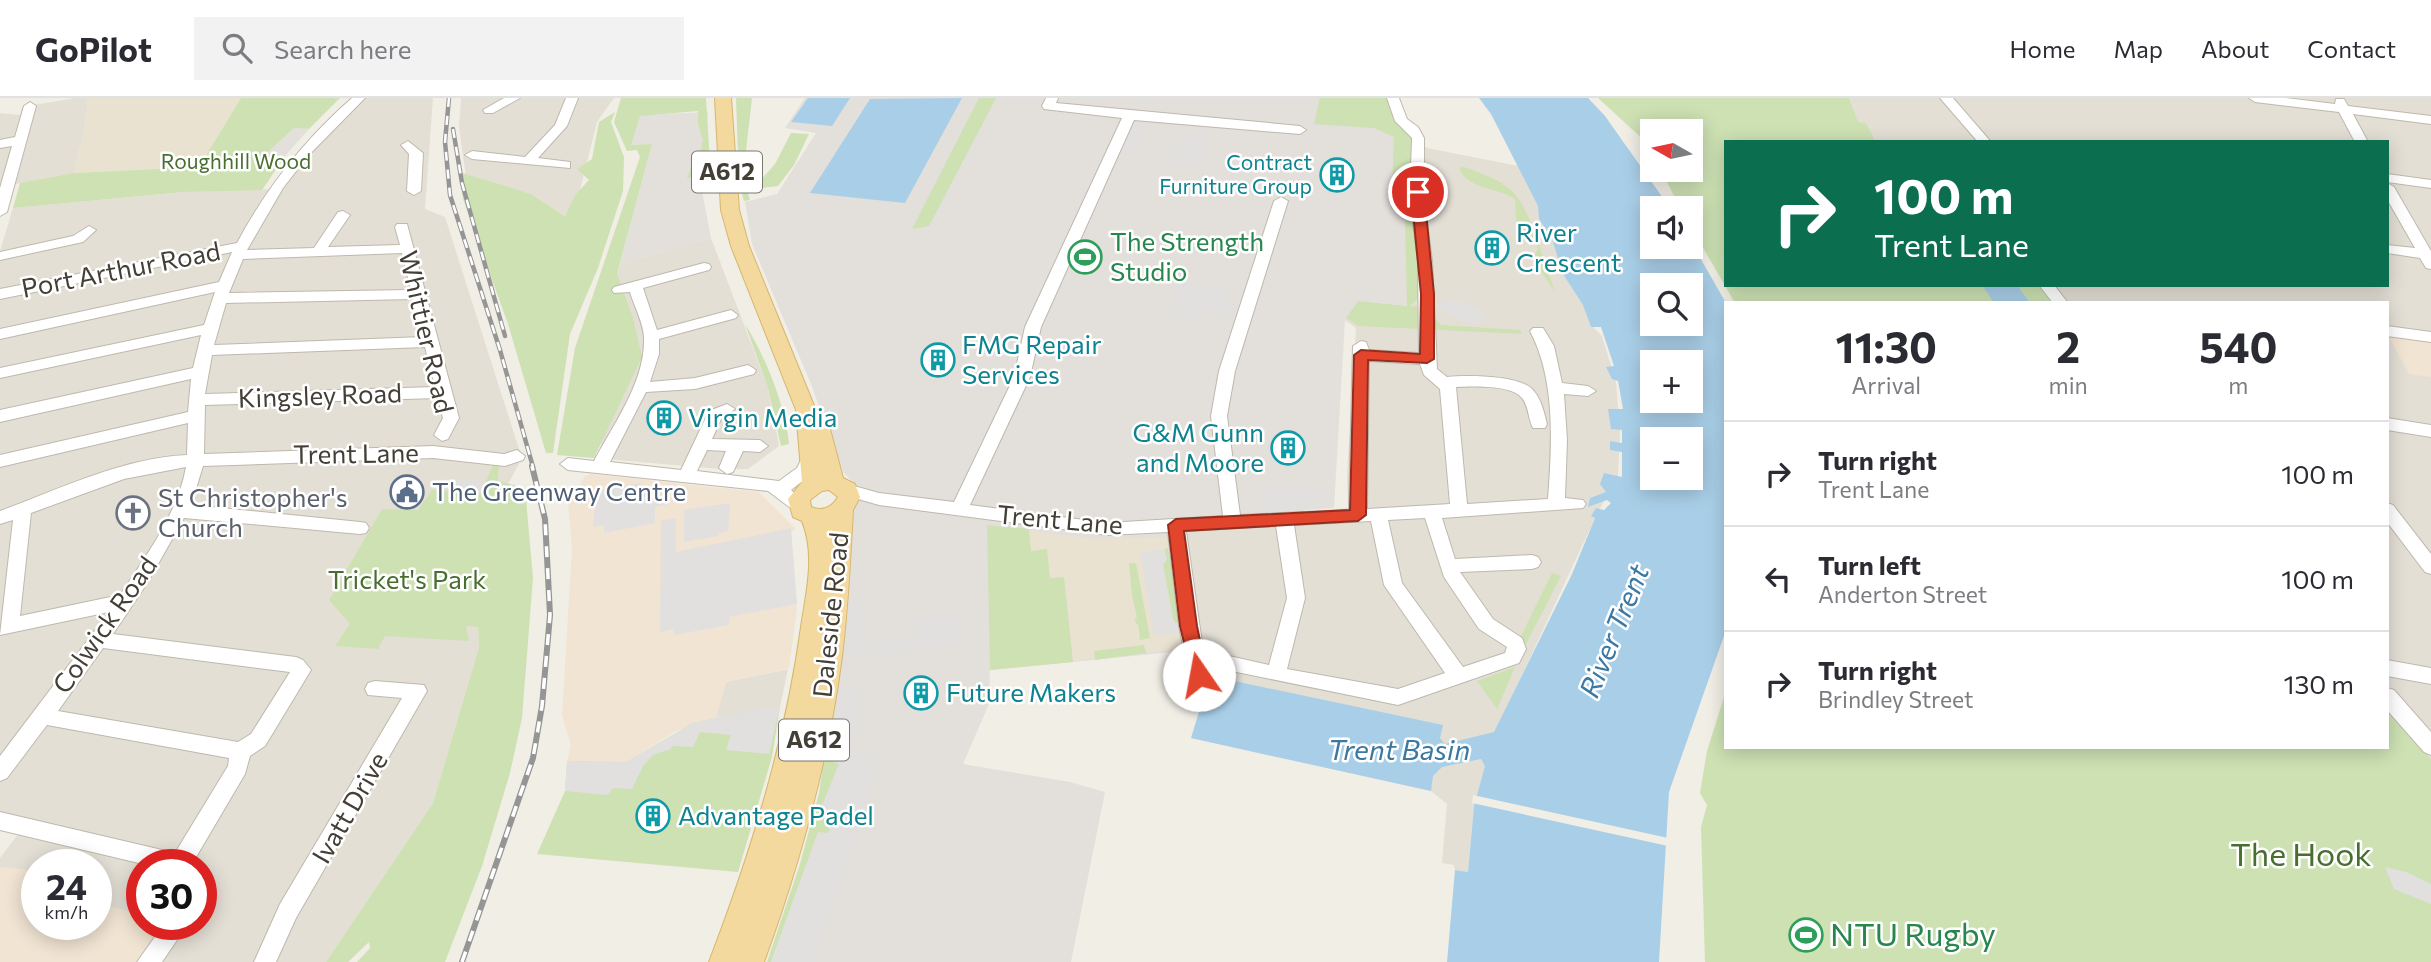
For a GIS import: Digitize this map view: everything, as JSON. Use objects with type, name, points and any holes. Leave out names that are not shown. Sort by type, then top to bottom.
[{"type":"main road","name":"Daleside Road","points":[[723,98],[730,210],[740,246],[806,410],[819,429],[825,498],[830,650],[820,713],[804,782],[782,862],[749,962]]},
{"type":"main road","name":"Daleside Road","points":[[724,962],[769,836],[799,721],[810,661],[820,564],[818,530],[825,498],[810,458],[806,410]]},
{"type":"street","name":"Colwick Road","points":[[0,772],[125,601],[178,512],[189,489],[194,462],[196,408],[205,350],[240,251],[292,164],[317,134],[359,98]]},
{"type":"street","points":[[499,108],[514,98]]},
{"type":"street","points":[[528,161],[561,126],[572,98]]},
{"type":"street","points":[[1393,98],[1401,121],[1413,130],[1418,138],[1417,199],[1427,294],[1427,359],[1430,371],[1448,387],[1454,440],[1453,475],[1460,510]]},
{"type":"street","points":[[1946,98],[1983,140]]},
{"type":"street","points":[[2255,98],[2340,103],[2431,120]]},
{"type":"street","points":[[1052,99],[1048,106],[1129,116],[1300,130]]},
{"type":"street","points":[[2340,103],[2361,140]]},
{"type":"street","points":[[0,212],[30,106]]},
{"type":"street","points":[[958,509],[1022,377],[1033,327],[1129,116]]},
{"type":"street","points":[[0,144],[21,140]]},
{"type":"street","points":[[408,145],[416,153],[414,191]]},
{"type":"street","points":[[480,154],[528,161],[548,167],[565,165]]},
{"type":"street","points":[[2389,178],[2431,184]]},
{"type":"street","points":[[2389,190],[2429,258]]},
{"type":"street","points":[[1232,522],[1219,416],[1220,400],[1244,313],[1281,201]]},
{"type":"street","points":[[318,252],[343,215]]},
{"type":"street","name":"Whittier Road","points":[[402,227],[451,418],[442,435]]},
{"type":"street","points":[[0,256],[71,241],[89,230]]},
{"type":"street","name":"Port Arthur Road","points":[[0,294],[240,251],[407,249]]},
{"type":"street","points":[[2389,249],[2429,258]]},
{"type":"street","points":[[600,466],[641,387],[651,354],[652,336],[627,288],[705,267]]},
{"type":"street","points":[[2048,287],[2059,301]]},
{"type":"street","points":[[0,334],[224,291],[418,294]]},
{"type":"street","points":[[652,336],[731,315]]},
{"type":"street","points":[[0,373],[212,328]]},
{"type":"street","points":[[1538,331],[1546,341],[1556,388],[1556,505]]},
{"type":"street","points":[[2389,331],[2431,337]]},
{"type":"street","points":[[205,350],[430,342]]},
{"type":"street","points":[[1358,515],[1361,350],[1427,359]]},
{"type":"street","points":[[641,387],[698,385],[748,370]]},
{"type":"street","points":[[0,416],[200,372]]},
{"type":"street","points":[[1443,383],[1478,382],[1517,387],[1529,396],[1539,424]]},
{"type":"street","points":[[1556,388],[1588,391]]},
{"type":"street","name":"Kingsley Road","points":[[0,461],[196,408],[443,392]]},
{"type":"street","points":[[687,475],[715,415],[727,409]]},
{"type":"street","points":[[2389,424],[2431,431]]},
{"type":"street","points":[[703,444],[760,446]]},
{"type":"street","points":[[727,468],[737,445]]},
{"type":"street","name":"Trent Lane","points":[[0,518],[156,464],[184,460],[194,462],[221,457],[433,452],[505,460],[517,456]]},
{"type":"street","points":[[780,487],[803,472],[810,458]]},
{"type":"street","points":[[568,464],[747,481],[825,498]]},
{"type":"street","name":"Trent Lane","points":[[825,498],[879,499],[1098,529],[1460,510],[1506,501],[1577,504]]},
{"type":"street","points":[[23,510],[5,627],[125,601]]},
{"type":"street","points":[[178,512],[196,511],[360,528]]},
{"type":"street","points":[[1195,656],[1398,697],[1509,659],[1518,647],[1486,624],[1447,566],[1431,511]]},
{"type":"street","points":[[2389,512],[2431,567]]},
{"type":"street","points":[[1378,514],[1393,584],[1459,677]]},
{"type":"street","points":[[1270,673],[1296,598],[1284,519]]},
{"type":"street","points":[[1176,525],[1188,626],[1199,675]]},
{"type":"street","points":[[1447,566],[1532,562]]},
{"type":"street","points":[[41,716],[240,751],[258,740],[301,670],[296,665],[98,640]]},
{"type":"street","points":[[2389,668],[2431,676]]},
{"type":"street","name":"Ivatt Drive","points":[[265,962],[288,911],[417,691],[376,689]]},
{"type":"street","points":[[2389,698],[2431,746]]},
{"type":"street","points":[[190,849],[238,768],[240,751]]},
{"type":"street","points":[[0,821],[126,851]]},
{"type":"street","points":[[148,962],[165,940]]},
{"type":"shaded area","points":[[88,98],[85,127],[74,173],[0,187],[0,113],[20,115],[22,107]]},
{"type":"shaded area","points":[[88,98],[241,98],[199,167],[74,173],[85,127]]},
{"type":"shaded area","points":[[366,98],[433,98],[425,209],[445,217],[520,452],[519,464],[503,493],[478,627],[479,647],[433,803],[326,962],[143,962],[159,940],[217,940],[217,849],[126,849],[126,911],[112,907],[112,849],[21,849],[21,869],[0,867],[0,858],[22,829],[0,823],[0,251],[13,208],[184,192],[281,189],[317,140]]},
{"type":"shaded area","points":[[461,98],[614,98],[597,122],[577,202],[569,218],[531,194],[466,177],[459,127]]},
{"type":"shaded area","points":[[805,98],[1383,98],[1395,127],[1403,129],[1408,306],[1358,301],[1345,320],[1334,508],[1304,510],[1304,515],[1174,523],[1190,650],[990,670],[989,704],[963,764],[1070,782],[1105,792],[1071,962],[771,962],[818,832],[834,813],[820,811],[833,760],[824,758],[847,605],[852,523],[858,487],[843,472],[811,384],[752,244],[745,202],[777,194],[816,133],[785,128]]},
{"type":"shaded area","points":[[1849,98],[2431,98],[2431,759],[2389,709],[2389,301],[2052,301],[2040,287],[2389,287],[2389,140],[1875,140],[1866,123],[1857,122]]},
{"type":"shaded area","points":[[708,112],[702,191],[711,238],[620,264],[652,144],[630,145],[640,115]]},
{"type":"shaded area","points":[[1135,122],[1147,123],[1134,155],[1124,154],[1125,149],[1122,147]]},
{"type":"shaded area","points":[[294,128],[309,129],[285,156],[265,155]]},
{"type":"shaded area","name":"Trent Basin","points":[[1403,129],[1427,148],[1528,168],[1590,312],[1594,328],[1602,336],[1616,382],[1620,431],[1618,475],[1595,518],[1497,729],[1474,806],[1468,872],[1455,870],[1454,865],[1442,863],[1447,804],[1431,791],[1191,738],[1209,681],[1190,672],[1182,651],[990,670],[1174,523],[1348,508],[1347,473],[1356,328],[1345,320],[1358,301],[1407,306]]},
{"type":"shaded area","points":[[1188,132],[1210,134],[1198,164],[1167,162],[1173,145],[1182,145]]},
{"type":"shaded area","points":[[711,238],[768,388],[779,446],[748,469],[594,458],[600,450],[623,294],[617,274],[620,264]]},
{"type":"shaded area","points":[[1178,282],[1230,289],[1227,303],[1239,306],[1236,317],[1201,312],[1198,319],[1165,315]]},
{"type":"shaded area","points":[[1455,300],[1486,314],[1477,324],[1461,322],[1435,305],[1444,303],[1442,301]]},
{"type":"shaded area","points":[[2389,333],[2431,339],[2431,377],[2409,374]]},
{"type":"shaded area","points":[[591,474],[759,492],[796,529],[791,532],[797,609],[789,668],[726,682],[716,717],[674,732],[626,762],[567,761],[571,746],[562,715],[572,548],[568,504],[585,476]]},
{"type":"shaded area","points":[[440,478],[481,480],[477,492],[433,488]]},
{"type":"shaded area","points":[[641,483],[642,490],[669,487],[669,504],[655,507],[655,523],[604,533],[604,525],[593,527],[597,490]]},
{"type":"shaded area","name":"G&M Gunn and Moore","points":[[1263,484],[1324,490],[1324,507],[1260,513]]},
{"type":"shaded area","points":[[730,503],[728,531],[718,533],[718,536],[684,542],[684,510]]},
{"type":"shaded area","points":[[676,518],[676,552],[791,528],[797,604],[729,617],[729,625],[674,635],[674,629],[660,632],[661,521]]},
{"type":"shaded area","points":[[987,525],[1094,539],[1166,537],[1184,648],[990,670]]},
{"type":"shaded area","points":[[1164,549],[1167,559],[1163,565],[1173,619],[1175,623],[1180,622],[1181,633],[1154,636],[1140,552]]},
{"type":"shaded area","points":[[867,602],[864,643],[916,637],[917,618],[958,614],[959,645],[840,660],[847,605]]},
{"type":"shaded area","points":[[788,669],[780,707],[716,717],[726,682]]},
{"type":"shaded area","points":[[860,685],[857,713],[866,714],[855,739],[835,737],[838,711],[834,709],[838,686]]},
{"type":"shaded area","name":"Advantage Padel","points":[[780,707],[769,754],[726,750],[731,735],[700,732],[693,747],[672,746],[671,749],[653,755],[643,766],[632,789],[613,788],[608,795],[565,791],[567,761],[626,762],[693,723],[760,708]]},
{"type":"shaded area","points":[[839,749],[883,756],[861,815],[820,811],[839,764],[834,758]]},
{"type":"shaded area","points":[[832,820],[861,822],[813,962],[771,962],[818,832],[828,833]]},
{"type":"shaded area","points":[[0,867],[21,869],[21,940],[112,940],[112,907],[126,911],[126,940],[160,940],[143,962],[0,962]]},
{"type":"shaded area","points":[[2385,867],[2406,872],[2431,884],[2431,904],[2394,889]]},
{"type":"green space","name":"Roughhill Wood","points":[[241,98],[340,98],[309,129],[294,128],[266,154],[285,156],[262,190],[184,192],[13,208],[20,183],[74,173],[199,167]]},
{"type":"green space","points":[[621,98],[706,98],[710,163],[703,177],[687,178],[692,166],[698,165],[703,140],[698,124],[698,111],[640,116],[631,145],[652,144],[617,274],[633,318],[642,357],[594,458],[557,455],[575,348],[640,157],[637,150],[627,151],[614,122]]},
{"type":"green space","points":[[736,98],[752,98],[743,177],[750,200],[744,201],[739,183]]},
{"type":"green space","points":[[979,98],[996,98],[929,226],[912,229]]},
{"type":"green space","points":[[1320,98],[1388,98],[1397,124],[1413,134],[1412,210],[1391,209],[1394,137],[1374,128],[1314,124]]},
{"type":"green space","points":[[1598,98],[1849,98],[1858,122],[1866,123],[1875,140],[1724,140],[1724,284],[1703,248],[1703,196],[1674,196],[1667,182],[1703,182],[1703,119],[1640,119],[1640,137]]},
{"type":"green space","points":[[615,112],[611,122],[624,157],[623,191],[598,268],[570,334],[553,453],[546,453],[508,324],[463,199],[459,172],[531,194],[565,216],[576,194],[589,180],[577,169],[592,159],[599,122]]},
{"type":"green space","points":[[791,133],[809,134],[794,165],[778,186],[762,188],[761,180],[775,164]]},
{"type":"green space","points":[[1461,166],[1496,180],[1509,188],[1521,202],[1556,293],[1532,259],[1538,249],[1535,240],[1517,230],[1515,199],[1470,181],[1460,170]]},
{"type":"green space","points":[[1405,216],[1414,218],[1421,249],[1420,298],[1409,306],[1427,307],[1441,325],[1520,330],[1522,334],[1359,326],[1346,318],[1358,301],[1407,306]]},
{"type":"green space","points":[[1726,287],[2042,287],[2053,301],[1734,301]]},
{"type":"green space","points":[[745,324],[773,382],[789,444],[781,446],[768,388]]},
{"type":"green space","name":"Tricket's Park","points":[[499,464],[498,481],[525,488],[533,578],[522,718],[510,773],[482,866],[445,962],[357,962],[370,948],[369,942],[348,962],[326,962],[433,803],[479,647],[478,627],[466,626],[469,641],[385,636],[378,649],[335,646],[350,624],[329,600],[382,509],[418,510],[432,490],[481,493],[493,465]]},
{"type":"green space","points":[[987,525],[1029,529],[1031,551],[1047,549],[1050,578],[1064,577],[1073,662],[990,670]]},
{"type":"green space","points":[[1168,548],[1180,622],[1175,623],[1163,565],[1167,559],[1164,549]]},
{"type":"green space","points":[[1129,563],[1136,563],[1150,638],[1140,640]]},
{"type":"green space","points":[[1552,573],[1561,576],[1526,644],[1519,640]]},
{"type":"green space","points":[[1144,645],[1146,653],[1095,660],[1094,651]]},
{"type":"green space","points":[[1515,667],[1497,709],[1477,681]]},
{"type":"green space","name":"The Hook","points":[[1724,697],[1724,749],[2389,749],[2389,709],[2431,759],[2431,962],[1705,962],[1701,827],[1707,805],[1700,793],[1707,751]]},
{"type":"green space","points":[[780,707],[772,757],[738,872],[537,854],[565,791],[567,761],[626,762],[693,723],[760,708]]},
{"type":"green space","points":[[824,758],[839,764],[820,810],[835,813],[828,834],[818,833],[771,962],[767,962],[800,864],[819,793]]},
{"type":"water","points":[[808,98],[850,98],[832,126],[791,122]]},
{"type":"water","points":[[962,98],[905,203],[810,193],[870,99]]},
{"type":"water","name":"River Trent","points":[[1479,98],[1588,98],[1605,116],[1640,166],[1640,182],[1652,182],[1662,196],[1640,196],[1640,259],[1701,259],[1725,301],[1724,636],[1669,792],[1659,962],[1447,962],[1455,870],[1468,872],[1474,806],[1485,766],[1481,759],[1442,767],[1433,776],[1431,791],[1191,738],[1210,676],[1443,725],[1440,738],[1445,744],[1494,732],[1572,574],[1595,518],[1591,516],[1596,508],[1604,510],[1611,503],[1607,500],[1588,507],[1590,498],[1606,492],[1600,484],[1604,473],[1622,477],[1622,452],[1610,450],[1610,441],[1622,443],[1622,430],[1611,429],[1608,409],[1623,409],[1618,381],[1612,379],[1606,367],[1614,366],[1601,327],[1591,327],[1583,305],[1563,274],[1552,239],[1539,219],[1538,206],[1491,114]]},
{"type":"water","points":[[1983,287],[2018,287],[2029,301],[1993,301]]},
{"type":"pier","points":[[1473,795],[1668,838],[1668,846],[1472,803]]},
{"type":"railway","points":[[449,98],[445,142],[450,195],[500,350],[533,467]]},
{"type":"railway","points":[[453,129],[462,183],[505,336]]},
{"type":"railway","points":[[462,962],[533,758],[542,706],[550,615],[545,519],[532,466]]},
{"type":"place","name":"Contract Furniture Group","points":[[1337,175]]},
{"type":"place","name":"River Crescent","points":[[1492,248]]},
{"type":"place","name":"The Strength Studio","points":[[1085,257]]},
{"type":"place","name":"FMG Repair Services","points":[[938,360]]},
{"type":"place","name":"Virgin Media","points":[[664,418]]},
{"type":"place","name":"G&M Gunn and Moore","points":[[1288,448]]},
{"type":"place","name":"The Greenway Centre","points":[[407,492]]},
{"type":"place","name":"St Christopher's Church","points":[[133,513]]},
{"type":"place","name":"Future Makers","points":[[921,693]]},
{"type":"place","name":"Advantage Padel","points":[[653,816]]},
{"type":"place","name":"NTU Rugby","points":[[1806,935]]},
{"type":"route","points":[[1199,675],[1188,626],[1176,525],[1358,515],[1356,503],[1361,355],[1427,359],[1427,294],[1418,192]]}]
